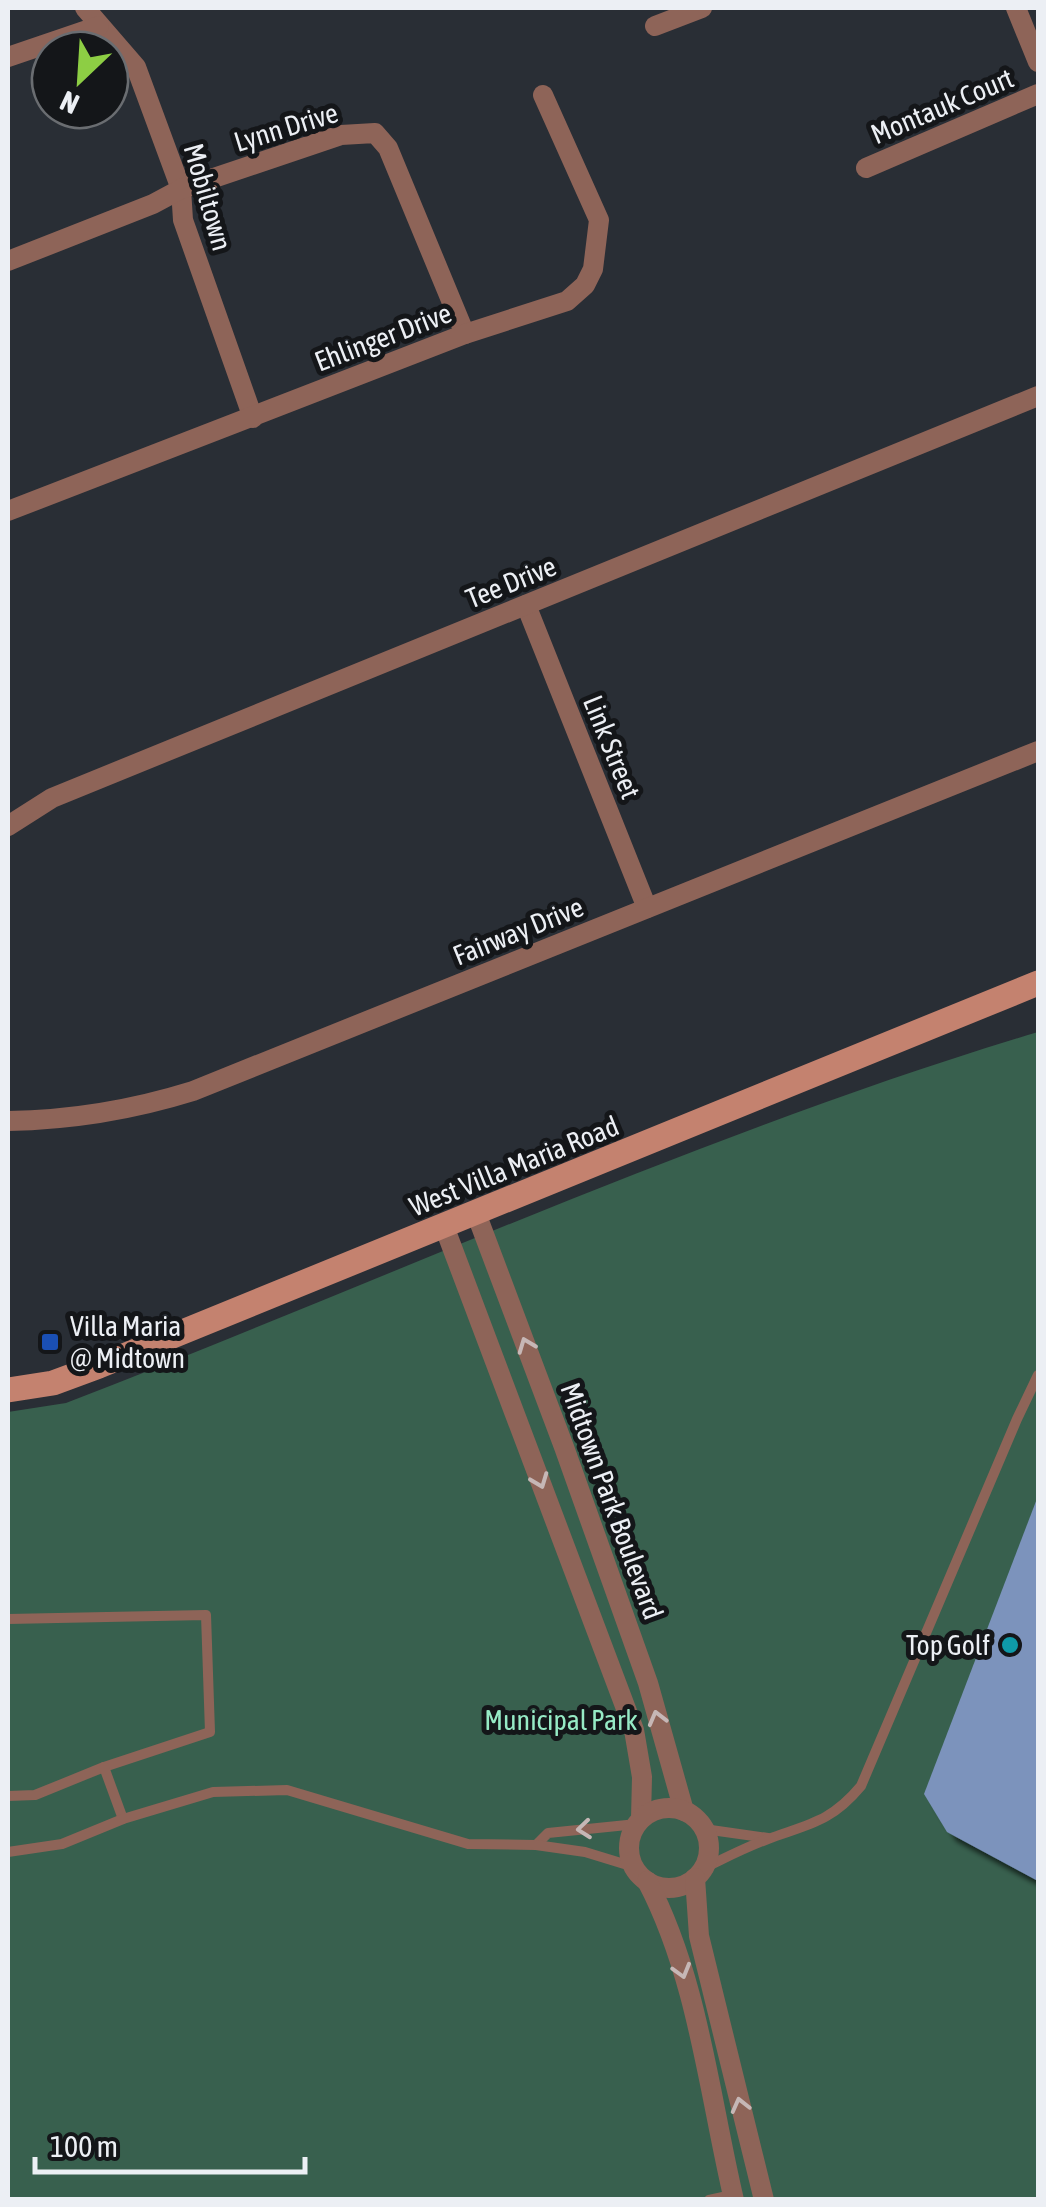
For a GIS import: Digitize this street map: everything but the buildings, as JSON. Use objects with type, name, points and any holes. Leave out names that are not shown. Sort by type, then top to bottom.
[{"type":"main road","name":"West Villa Maria Road","points":[[8,1390],[54,1383],[99,1366],[1038,983]]},
{"type":"street","name":"Mobiltown","points":[[85,8],[136,67],[181,188],[183,220],[253,418]]},
{"type":"street","points":[[655,26],[702,8]]},
{"type":"street","points":[[1016,8],[1038,62]]},
{"type":"street","points":[[8,57],[99,26]]},
{"type":"street","name":"Montauk Court","points":[[866,168],[1038,94]]},
{"type":"street","name":"Ehlinger Drive","points":[[8,511],[465,334],[567,301],[593,270],[598,220],[543,96]]},
{"type":"street","name":"Lynn Drive","points":[[8,261],[152,204],[181,188],[341,135],[374,133],[388,148],[465,334]]},
{"type":"street","name":"Tee Drive","points":[[8,826],[52,798],[1038,396]]},
{"type":"street","name":"Link Street","points":[[526,605],[648,908]]},
{"type":"street","name":"Fairway Drive","points":[[8,1121],[90,1115],[143,1106],[193,1091],[1038,751]]},
{"type":"street","name":"Midtown Park Boulevard","points":[[476,1213],[642,1664],[684,1811]]},
{"type":"street","points":[[444,1226],[634,1730],[642,1778],[639,1822],[629,1845],[640,1874],[663,1912],[683,1970],[734,2197]]},
{"type":"street","points":[[639,1822],[662,1809],[684,1811],[704,1829],[708,1842],[700,1873],[699,1936],[764,2200]]},
{"type":"street","points":[[640,1874],[672,1888],[700,1873]]},
{"type":"lane","points":[[700,1873],[769,1838],[802,1830],[830,1816],[861,1786],[1038,1375]]},
{"type":"lane","points":[[8,1619],[206,1615],[210,1732],[35,1794],[8,1796]]},
{"type":"lane","points":[[104,1767],[123,1819]]},
{"type":"lane","points":[[8,1852],[62,1844],[123,1819],[213,1792],[287,1790],[468,1844],[536,1845],[585,1852],[640,1874]]},
{"type":"lane","points":[[536,1845],[548,1833],[639,1822]]},
{"type":"lane","points":[[704,1829],[769,1838]]},
{"type":"lane","points":[[708,2200],[734,2197]]},
{"type":"green space","name":"Municipal Park","points":[[1038,1032],[1038,2199],[8,2200],[8,1412],[66,1403],[670,1160]]},
{"type":"place","name":"Villa Maria @ Midtown","points":[[50,1342]]},
{"type":"place","name":"Top Golf","points":[[1010,1645]]}]
